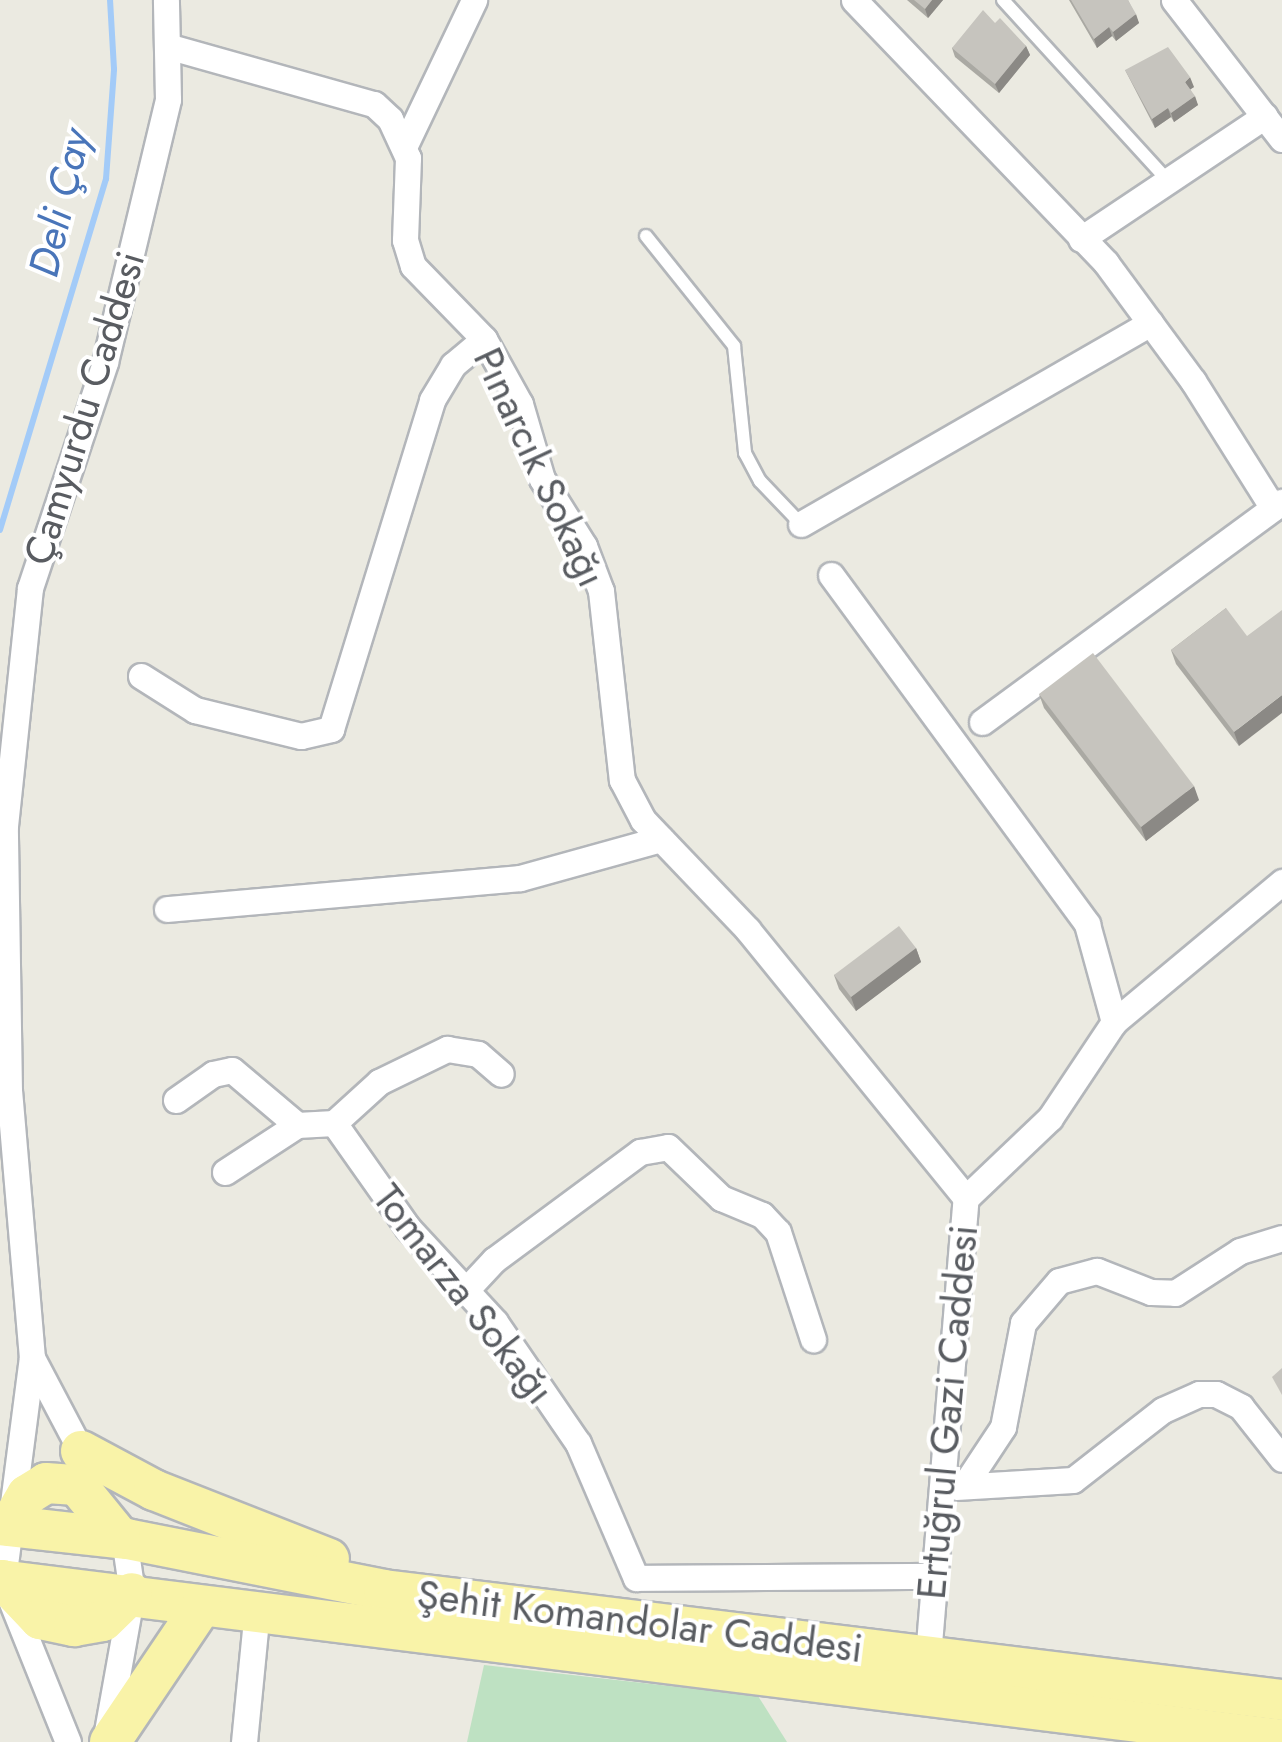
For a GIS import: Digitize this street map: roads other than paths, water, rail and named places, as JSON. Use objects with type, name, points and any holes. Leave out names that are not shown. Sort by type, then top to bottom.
[{"type":"main road","points":[[81,1451],[246,1528],[432,1596]]},
{"type":"main road","name":"Şehit Komandolar Caddesi","points":[[5,1526],[123,1539],[432,1596],[1282,1700]]},
{"type":"main road","name":"Şehit Komandolar Caddesi","points":[[1,1580],[132,1593],[201,1607],[257,1610],[378,1630],[1282,1740]]},
{"type":"main road","points":[[108,1742],[201,1607]]},
{"type":"street","name":"Çamyurdu Caddesi","points":[[1,1580],[5,1526],[32,1358],[9,1092],[3,952],[4,826],[30,588],[105,362],[168,99],[166,0]]},
{"type":"street","points":[[167,46],[374,104],[404,147],[474,0]]},
{"type":"street","points":[[854,0],[1081,239],[1150,323],[1278,505],[982,722]]},
{"type":"street","points":[[1174,0],[1282,139]]},
{"type":"street","points":[[1081,239],[1265,116]]},
{"type":"street","name":"Pınarcık Sokağı","points":[[404,147],[405,240],[413,266],[484,339],[520,404],[542,479],[584,546],[602,590],[622,780],[661,839],[748,930],[966,1198]]},
{"type":"street","points":[[800,524],[1150,323]]},
{"type":"street","points":[[141,676],[194,710],[301,736],[330,729],[432,400],[452,365],[484,339]]},
{"type":"street","points":[[831,575],[1086,924],[1114,1022]]},
{"type":"street","points":[[167,909],[520,878],[661,839]]},
{"type":"street","name":"Ertuğrul Gazi Caddesi","points":[[928,1656],[966,1198],[1050,1118],[1114,1022],[1282,882]]},
{"type":"street","points":[[225,1172],[297,1125],[334,1122],[379,1082],[447,1050],[478,1054],[501,1074]]},
{"type":"street","points":[[176,1100],[213,1074],[232,1070],[297,1125]]},
{"type":"street","name":"Tomarza Sokağı","points":[[334,1122],[408,1228],[496,1322],[578,1443],[636,1578]]},
{"type":"street","points":[[466,1290],[494,1260],[640,1152],[668,1146],[721,1198],[762,1215],[778,1232],[814,1339]]},
{"type":"street","points":[[966,1483],[1003,1427],[1023,1322],[1059,1281],[1097,1271],[1151,1292],[1175,1293],[1240,1251],[1282,1238]]},
{"type":"street","name":"Çamyurdu Caddesi","points":[[32,1358],[123,1539],[132,1593],[108,1742]]},
{"type":"street","points":[[939,1495],[966,1483],[1050,1486],[1073,1480],[1163,1410],[1199,1394],[1216,1394],[1241,1407],[1282,1460]]},
{"type":"street","points":[[618,1618],[636,1578],[932,1576]]},
{"type":"street","points":[[1,1580],[68,1742]]},
{"type":"street","points":[[244,1742],[257,1610]]},
{"type":"lane","points":[[1003,0],[1168,181]]},
{"type":"lane","points":[[646,236],[734,346],[745,453],[760,481],[800,524]]},
{"type":"waterway","name":"Deli Çay","points":[[0,530],[106,179],[114,69],[110,0]]}]
